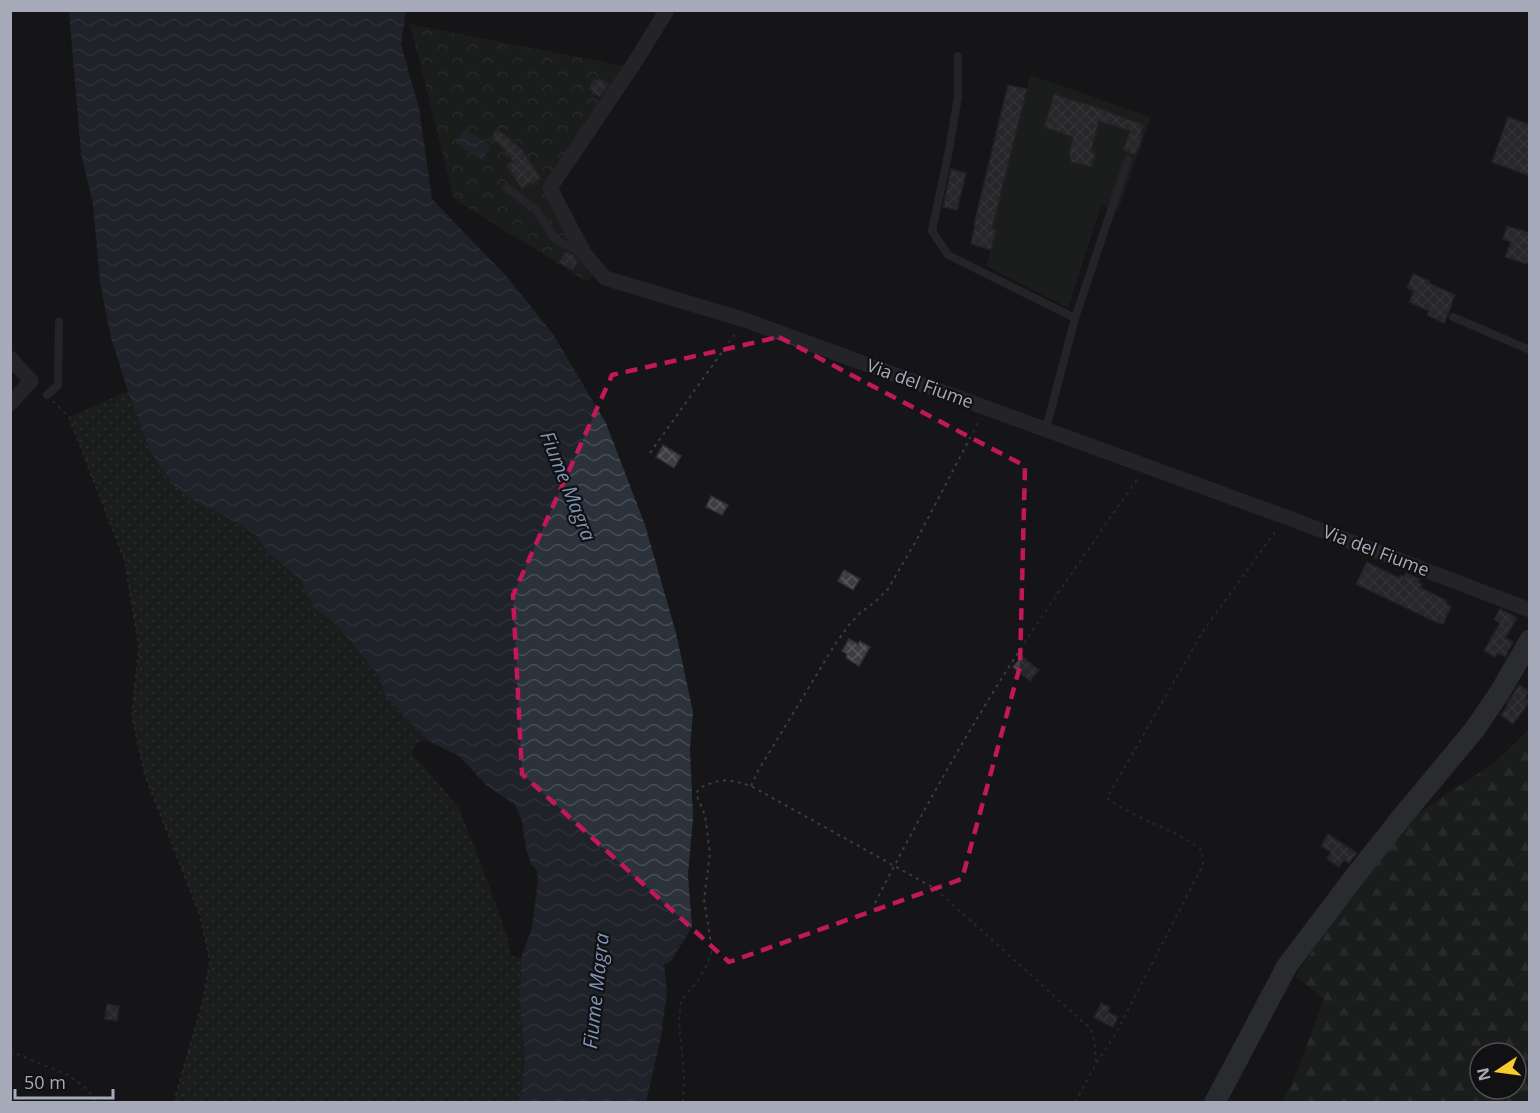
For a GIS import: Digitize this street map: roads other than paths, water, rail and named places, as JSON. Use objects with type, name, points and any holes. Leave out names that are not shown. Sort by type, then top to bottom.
[{"type":"main road","points":[[1215,1102],[1287,966],[1394,826],[1475,729],[1500,692],[1530,640]]},
{"type":"street","name":"Via del Fiume","points":[[667,10],[635,62],[550,188],[584,253],[605,278],[745,320],[1286,517],[1530,610]]},
{"type":"street","points":[[10,358],[32,381],[10,404]]},
{"type":"lane","points":[[958,57],[958,97],[932,231],[948,255],[1075,318]]},
{"type":"lane","points":[[1046,429],[1075,318],[1128,160]]},
{"type":"lane","points":[[507,188],[536,210],[556,240],[584,253]]},
{"type":"lane","points":[[1454,317],[1530,350]]},
{"type":"lane","points":[[47,396],[58,385],[59,322]]},
{"type":"water","name":"Fiume Magra","points":[[69,11],[406,11],[401,45],[419,108],[432,199],[507,277],[553,334],[606,423],[645,525],[676,633],[693,712],[690,748],[693,818],[688,875],[692,927],[671,961],[664,964],[667,991],[661,1037],[646,1102],[518,1102],[525,1059],[520,1005],[521,958],[532,928],[538,880],[537,870],[531,864],[526,849],[522,821],[515,805],[486,785],[459,756],[428,741],[384,694],[380,677],[337,625],[314,608],[300,579],[267,552],[256,535],[224,515],[195,502],[174,485],[150,451],[111,338],[100,282],[93,204],[81,154]]},
{"type":"water","points":[[465,129],[491,146],[482,160],[456,143]]}]
